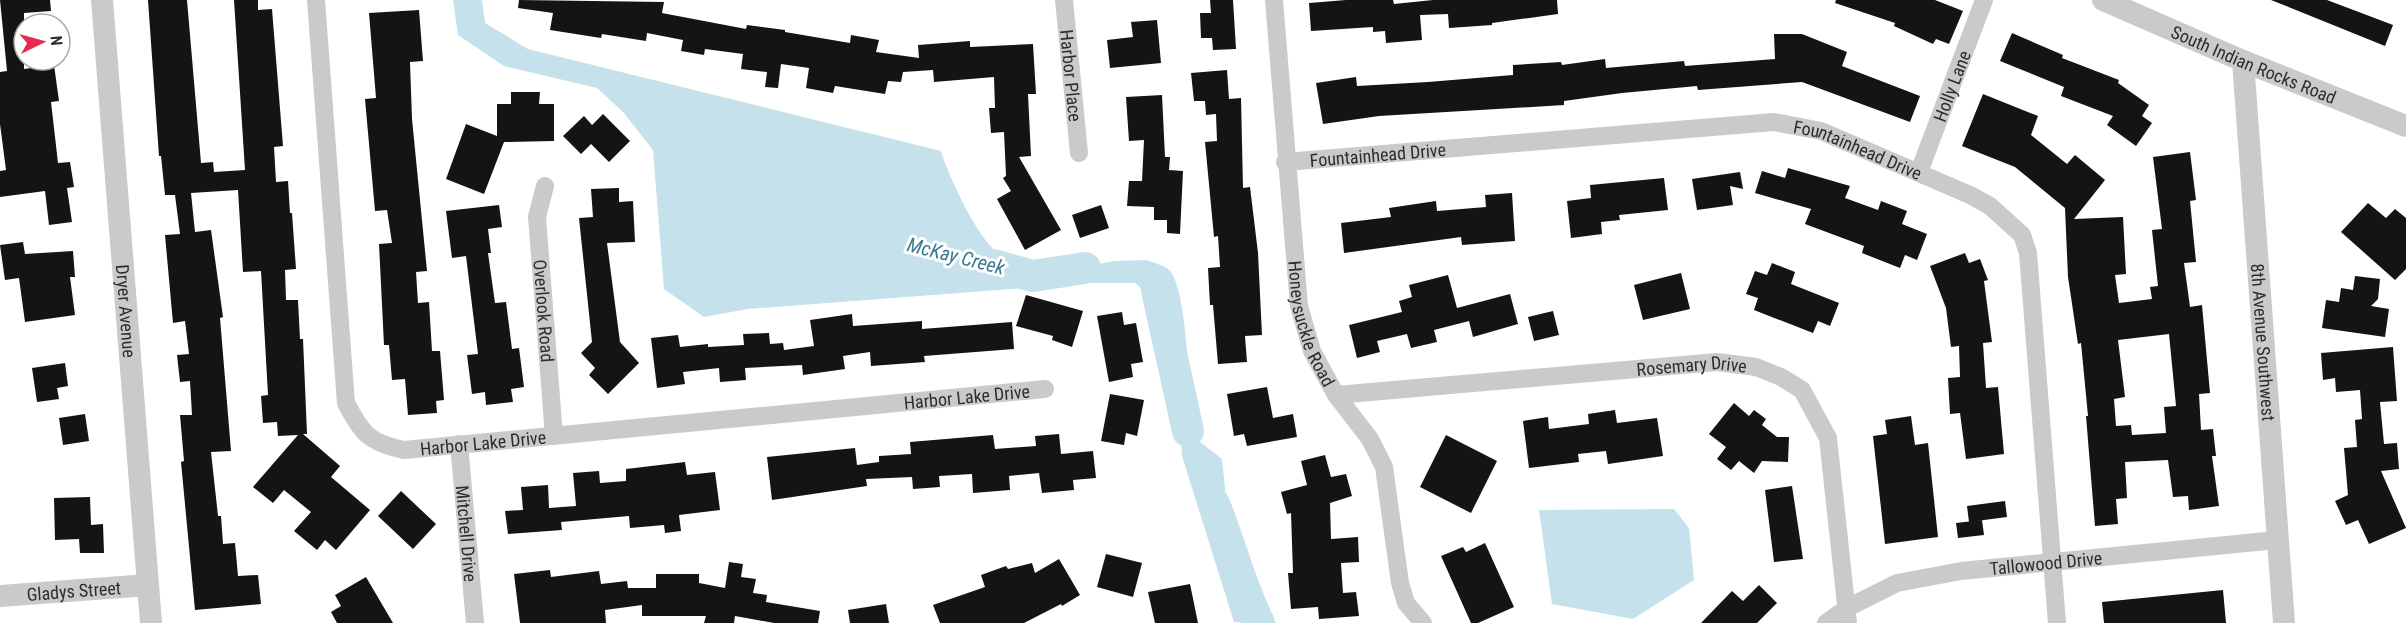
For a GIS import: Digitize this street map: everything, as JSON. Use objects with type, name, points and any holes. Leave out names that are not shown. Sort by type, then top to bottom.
[{"type":"street","name":"Dryer Avenue","points":[[102,0],[151,623]]},
{"type":"street","name":"Harbor Lake Drive","points":[[316,0],[346,404],[358,428],[379,444],[404,450],[1045,389]]},
{"type":"street","name":"Harbor Place","points":[[1064,0],[1079,153]]},
{"type":"street","name":"Honeysuckle Road","points":[[1274,0],[1299,306],[1312,351],[1336,395],[1370,439],[1384,467],[1400,583],[1406,603],[1423,623]]},
{"type":"street","name":"Holly Lane","points":[[1919,172],[1984,0]]},
{"type":"street","name":"South Indian Rocks Road","points":[[2103,0],[2243,61],[2406,126]]},
{"type":"street","name":"8th Avenue Southwest","points":[[2243,61],[2284,623]]},
{"type":"street","name":"Fountainhead Drive","points":[[1286,162],[1774,122],[1821,131],[1919,172],[1990,206],[2022,235],[2028,253],[2057,623]]},
{"type":"street","name":"Overlook Road","points":[[545,186],[537,217],[554,436]]},
{"type":"street","name":"Rosemary Drive","points":[[1336,395],[1717,362],[1756,367],[1781,377],[1802,390],[1828,438],[1848,615]]},
{"type":"street","name":"Mitchell Drive","points":[[459,444],[475,623]]},
{"type":"street","name":"Tallowood Drive","points":[[1826,623],[1848,615],[1897,583],[1961,571],[2277,540]]},
{"type":"street","name":"Gladys Street","points":[[0,596],[148,585]]},
{"type":"water","points":[[453,0],[482,0],[485,23],[528,49],[941,151],[957,190],[981,234],[998,253],[1030,263],[1036,287],[748,309],[704,317],[664,289],[653,150],[623,112],[597,88],[504,66],[458,35]]},
{"type":"water","points":[[1147,260],[1169,270],[1177,285],[1187,350],[1190,434],[1222,459],[1233,566],[1276,623],[1234,622],[1182,456],[1175,360],[1159,304],[1135,283],[1078,283],[1045,286],[1042,274],[1115,261]]},
{"type":"water","points":[[1674,509],[1689,528],[1694,580],[1633,619],[1552,604],[1539,510]]},
{"type":"building","points":[[0,0],[50,0],[51,11],[12,12],[12,72],[55,72],[59,101],[51,102],[58,163],[70,162],[74,187],[67,188],[72,222],[49,225],[45,191],[0,197],[0,171],[6,170],[0,124],[0,72],[7,71]]},
{"type":"building","points":[[148,0],[187,0],[201,163],[213,162],[214,172],[245,170],[234,0],[258,0],[258,10],[272,9],[283,146],[274,147],[276,182],[288,181],[290,213],[292,213],[296,269],[285,270],[286,300],[298,300],[300,339],[303,339],[307,434],[303,434],[340,466],[331,477],[370,510],[336,550],[325,540],[317,550],[294,531],[311,512],[284,490],[273,503],[253,487],[298,435],[278,436],[277,422],[263,423],[261,396],[268,395],[261,271],[243,272],[238,190],[191,193],[195,232],[211,230],[223,317],[220,318],[231,451],[211,452],[218,516],[221,516],[223,544],[235,543],[238,576],[258,575],[261,604],[195,610],[181,462],[184,461],[180,415],[192,415],[190,381],[180,382],[177,355],[189,354],[185,321],[173,323],[165,235],[180,234],[175,195],[165,195],[161,156],[159,156]]},
{"type":"building","points":[[519,0],[664,2],[662,13],[746,29],[747,25],[785,30],[785,32],[850,43],[851,35],[879,40],[876,52],[919,58],[918,45],[970,41],[970,47],[1033,44],[1036,94],[1028,94],[1031,156],[1019,157],[1061,230],[1025,250],[997,199],[1011,191],[1003,178],[1006,176],[1004,132],[991,133],[989,108],[995,108],[994,77],[934,82],[933,70],[903,72],[901,82],[888,81],[885,94],[835,86],[833,93],[806,88],[809,68],[781,64],[778,88],[765,87],[767,72],[741,69],[743,54],[705,49],[704,55],[681,51],[683,40],[647,33],[646,41],[602,34],[601,38],[550,30],[553,13],[518,8]]},
{"type":"building","points":[[1210,0],[1233,0],[1236,49],[1213,50],[1212,38],[1201,38],[1200,13],[1211,13]]},
{"type":"building","points":[[1393,0],[1394,4],[1433,0],[1557,0],[1558,14],[1492,23],[1492,25],[1449,28],[1448,14],[1420,15],[1422,40],[1386,43],[1385,31],[1373,32],[1373,27],[1311,31],[1309,3]]},
{"type":"building","points":[[1836,0],[1935,0],[1963,11],[1949,44],[1936,39],[1933,44],[1894,26],[1895,23],[1835,3]]},
{"type":"building","points":[[2271,0],[2327,0],[2393,25],[2385,46]]},
{"type":"building","points":[[419,10],[423,61],[410,62],[412,119],[427,271],[416,272],[418,303],[429,302],[432,351],[440,351],[444,400],[436,401],[437,413],[408,415],[405,379],[392,380],[389,345],[384,345],[379,244],[392,243],[387,210],[375,211],[365,99],[376,98],[369,13]]},
{"type":"building","points":[[1157,20],[1161,63],[1110,68],[1107,40],[1133,37],[1131,22]]},
{"type":"building","points":[[2012,33],[2063,55],[2062,58],[2119,80],[2118,83],[2149,105],[2142,116],[2152,123],[2136,146],[2107,125],[2113,116],[2061,96],[2064,87],[2000,61]]},
{"type":"building","points":[[1774,34],[1802,34],[1847,52],[1842,66],[1920,96],[1910,122],[1802,82],[1698,90],[1697,86],[1564,101],[1564,105],[1379,116],[1323,124],[1316,83],[1356,77],[1357,86],[1513,75],[1513,65],[1561,62],[1562,65],[1605,59],[1606,68],[1684,61],[1685,66],[1775,59]]},
{"type":"building","points":[[1227,70],[1229,99],[1241,98],[1243,188],[1250,187],[1258,253],[1262,335],[1245,336],[1247,362],[1218,364],[1213,305],[1210,305],[1208,268],[1220,267],[1218,236],[1214,237],[1205,142],[1217,141],[1216,114],[1206,115],[1205,101],[1194,101],[1191,73]]},
{"type":"building","points":[[511,92],[540,92],[539,104],[554,104],[554,141],[504,142],[484,194],[446,179],[466,124],[497,136],[497,104],[511,104]]},
{"type":"building","points":[[1983,94],[2038,116],[2031,135],[2067,164],[2075,155],[2105,180],[2074,219],[2123,217],[2126,274],[2115,275],[2119,303],[2152,299],[2150,287],[2158,286],[2152,230],[2162,229],[2153,157],[2190,152],[2196,200],[2190,201],[2196,262],[2184,263],[2190,307],[2202,305],[2210,393],[2199,394],[2201,430],[2213,429],[2216,456],[2212,456],[2219,506],[2189,510],[2188,496],[2173,497],[2168,460],[2125,462],[2127,498],[2116,499],[2118,524],[2095,526],[2081,343],[2078,344],[2068,277],[2065,208],[2015,167],[1962,146]],"holes":[[[2169,334],[2176,406],[2164,407],[2166,433],[2132,435],[2131,425],[2116,426],[2114,399],[2125,397],[2118,340]]]},
{"type":"building","points":[[1162,95],[1165,157],[1170,157],[1169,170],[1183,171],[1180,234],[1167,233],[1167,220],[1154,220],[1154,207],[1127,206],[1129,181],[1142,181],[1144,140],[1129,141],[1126,97]]},
{"type":"building","points":[[603,114],[630,141],[609,162],[591,144],[581,154],[563,136],[584,116],[592,125]]},
{"type":"building","points":[[1788,168],[1850,186],[1845,198],[1878,210],[1881,201],[1907,211],[1902,224],[1927,234],[1917,260],[1905,255],[1900,268],[1862,253],[1864,246],[1805,224],[1811,209],[1755,193],[1762,171],[1785,178]]},
{"type":"building","points":[[1740,172],[1743,189],[1730,186],[1733,205],[1697,210],[1692,179]]},
{"type":"building","points":[[1664,178],[1668,210],[1619,215],[1620,220],[1601,222],[1602,234],[1571,238],[1567,201],[1591,198],[1590,185]]},
{"type":"building","points":[[619,188],[619,202],[633,201],[635,242],[607,243],[620,342],[639,363],[608,394],[589,375],[595,368],[581,353],[592,342],[579,218],[593,217],[591,189]]},
{"type":"building","points":[[1512,193],[1515,241],[1462,245],[1461,237],[1344,253],[1341,223],[1391,217],[1389,208],[1436,201],[1437,211],[1486,207],[1485,195]]},
{"type":"building","points":[[2368,203],[2386,218],[2395,209],[2406,218],[2406,269],[2395,280],[2341,232]]},
{"type":"building","points":[[499,205],[502,227],[488,229],[491,253],[488,253],[495,303],[506,302],[512,349],[519,348],[524,387],[511,389],[513,402],[486,405],[485,392],[472,394],[467,355],[478,354],[466,256],[452,258],[446,211]]},
{"type":"building","points":[[1101,205],[1109,228],[1080,238],[1072,215]]},
{"type":"building","points":[[23,242],[25,254],[73,251],[75,277],[70,277],[75,315],[25,322],[19,278],[5,280],[0,245]]},
{"type":"building","points":[[1965,253],[1969,263],[1980,259],[1988,280],[1984,281],[1992,342],[1983,343],[1986,388],[1998,387],[2004,454],[1966,459],[1960,413],[1950,414],[1948,378],[1960,377],[1959,346],[1951,347],[1946,308],[1930,266]]},
{"type":"building","points":[[1772,263],[1795,272],[1791,284],[1839,303],[1830,326],[1818,321],[1813,333],[1754,310],[1758,298],[1746,294],[1755,271],[1767,275]]},
{"type":"building","points":[[1681,273],[1690,309],[1643,320],[1634,285]]},
{"type":"building","points":[[1448,275],[1457,308],[1510,294],[1518,324],[1473,337],[1469,321],[1434,330],[1437,342],[1411,348],[1407,334],[1377,341],[1380,352],[1357,358],[1349,325],[1402,312],[1399,301],[1412,297],[1409,285]]},
{"type":"building","points":[[2355,276],[2380,279],[2378,299],[2371,306],[2389,309],[2385,337],[2322,328],[2326,300],[2339,302],[2341,288],[2353,290]]},
{"type":"building","points":[[1026,295],[1083,311],[1072,347],[1052,340],[1053,336],[1016,326]]},
{"type":"building","points":[[1553,311],[1559,335],[1534,341],[1528,317]]},
{"type":"building","points":[[1122,312],[1124,325],[1136,323],[1143,362],[1131,364],[1133,377],[1109,382],[1097,316]]},
{"type":"building","points":[[852,314],[853,326],[922,321],[922,329],[1012,322],[1014,349],[924,356],[925,362],[871,366],[870,352],[843,356],[845,369],[803,375],[802,365],[745,368],[746,380],[720,382],[719,368],[683,372],[685,384],[657,388],[651,338],[678,335],[680,347],[708,344],[708,347],[744,345],[743,334],[769,333],[770,344],[783,343],[784,350],[814,346],[810,320]]},
{"type":"building","points":[[2393,347],[2397,401],[2380,402],[2384,444],[2397,443],[2399,469],[2381,471],[2406,528],[2369,544],[2358,520],[2346,525],[2335,501],[2348,495],[2344,448],[2357,447],[2355,420],[2362,419],[2360,390],[2336,392],[2335,378],[2323,380],[2321,353]]},
{"type":"building","points":[[65,363],[68,386],[57,388],[59,399],[37,402],[32,368]]},
{"type":"building","points":[[1267,387],[1273,418],[1293,414],[1297,437],[1247,446],[1244,434],[1234,436],[1227,394]]},
{"type":"building","points":[[1110,394],[1144,400],[1137,436],[1126,433],[1124,445],[1101,441]]},
{"type":"building","points":[[1734,403],[1749,416],[1754,410],[1766,419],[1762,425],[1777,437],[1789,437],[1788,462],[1762,461],[1754,473],[1739,461],[1731,470],[1717,459],[1726,447],[1709,434]]},
{"type":"building","points":[[1615,410],[1617,423],[1657,418],[1663,456],[1608,464],[1606,451],[1578,454],[1579,462],[1529,468],[1523,421],[1548,417],[1549,429],[1589,424],[1588,414]]},
{"type":"building","points":[[85,414],[89,441],[63,445],[59,418]]},
{"type":"building","points":[[1911,416],[1915,445],[1928,443],[1938,537],[1885,544],[1873,436],[1887,434],[1885,420]]},
{"type":"building","points":[[1059,434],[1061,454],[1093,451],[1096,478],[1073,480],[1074,490],[1042,493],[1039,473],[1009,476],[1010,490],[973,493],[972,474],[939,476],[940,487],[913,489],[912,477],[866,479],[867,486],[772,500],[767,457],[855,448],[857,465],[879,462],[879,456],[911,454],[910,442],[993,435],[995,449],[1036,446],[1035,436]]},
{"type":"building","points":[[1446,435],[1497,461],[1471,513],[1420,487]]},
{"type":"building","points":[[1325,455],[1331,477],[1346,474],[1352,496],[1330,503],[1331,539],[1358,537],[1359,562],[1341,563],[1343,593],[1356,592],[1359,616],[1319,619],[1318,607],[1291,609],[1288,573],[1293,573],[1291,513],[1287,514],[1281,492],[1307,485],[1301,461]]},
{"type":"building","points":[[685,462],[687,475],[715,472],[720,510],[679,515],[681,531],[665,533],[664,525],[630,528],[629,516],[561,522],[562,530],[508,534],[505,511],[523,510],[521,487],[548,485],[549,508],[576,506],[573,473],[599,471],[600,483],[626,481],[626,469]]},
{"type":"building","points":[[1792,486],[1803,559],[1774,562],[1765,490]]},
{"type":"building","points":[[401,491],[436,524],[413,549],[378,516]]},
{"type":"building","points":[[90,497],[91,525],[103,524],[104,553],[80,553],[79,539],[55,540],[54,498]]},
{"type":"building","points":[[2005,501],[2007,517],[1969,522],[1967,506]]},
{"type":"building","points":[[1982,520],[1984,535],[1958,538],[1956,523]]},
{"type":"building","points":[[1485,543],[1514,607],[1478,623],[1471,623],[1441,556],[1463,547],[1466,552]]},
{"type":"building","points":[[1106,554],[1142,563],[1133,597],[1097,587]]},
{"type":"building","points":[[1059,559],[1080,595],[1062,606],[1061,604],[1024,623],[940,623],[933,605],[985,587],[981,575],[1006,566],[1008,569],[1032,563],[1035,573]]},
{"type":"building","points":[[729,562],[743,564],[741,577],[756,579],[753,593],[767,595],[766,602],[820,611],[818,623],[774,623],[735,616],[734,623],[704,623],[706,616],[642,616],[642,605],[605,610],[606,623],[520,623],[514,574],[550,570],[551,577],[599,571],[601,584],[627,581],[628,588],[656,588],[656,574],[699,574],[699,583],[725,588]]},
{"type":"building","points":[[366,577],[393,623],[337,623],[331,612],[341,606],[335,595]]},
{"type":"building","points":[[1190,584],[1198,623],[1155,623],[1148,592]]},
{"type":"building","points":[[1759,585],[1777,603],[1757,623],[1701,623],[1732,591],[1743,601]]},
{"type":"building","points":[[2223,590],[2226,623],[2104,623],[2102,602]]},
{"type":"building","points":[[886,604],[889,623],[850,623],[848,610]]},
{"type":"waterway","name":"McKay Creek","points":[[993,265],[1033,276],[1085,268]]},
{"type":"waterway","name":"McKay Creek","points":[[1157,290],[1188,431]]},
{"type":"waterway","name":"McKay Creek","points":[[1214,504],[1246,594],[1259,623]]}]
